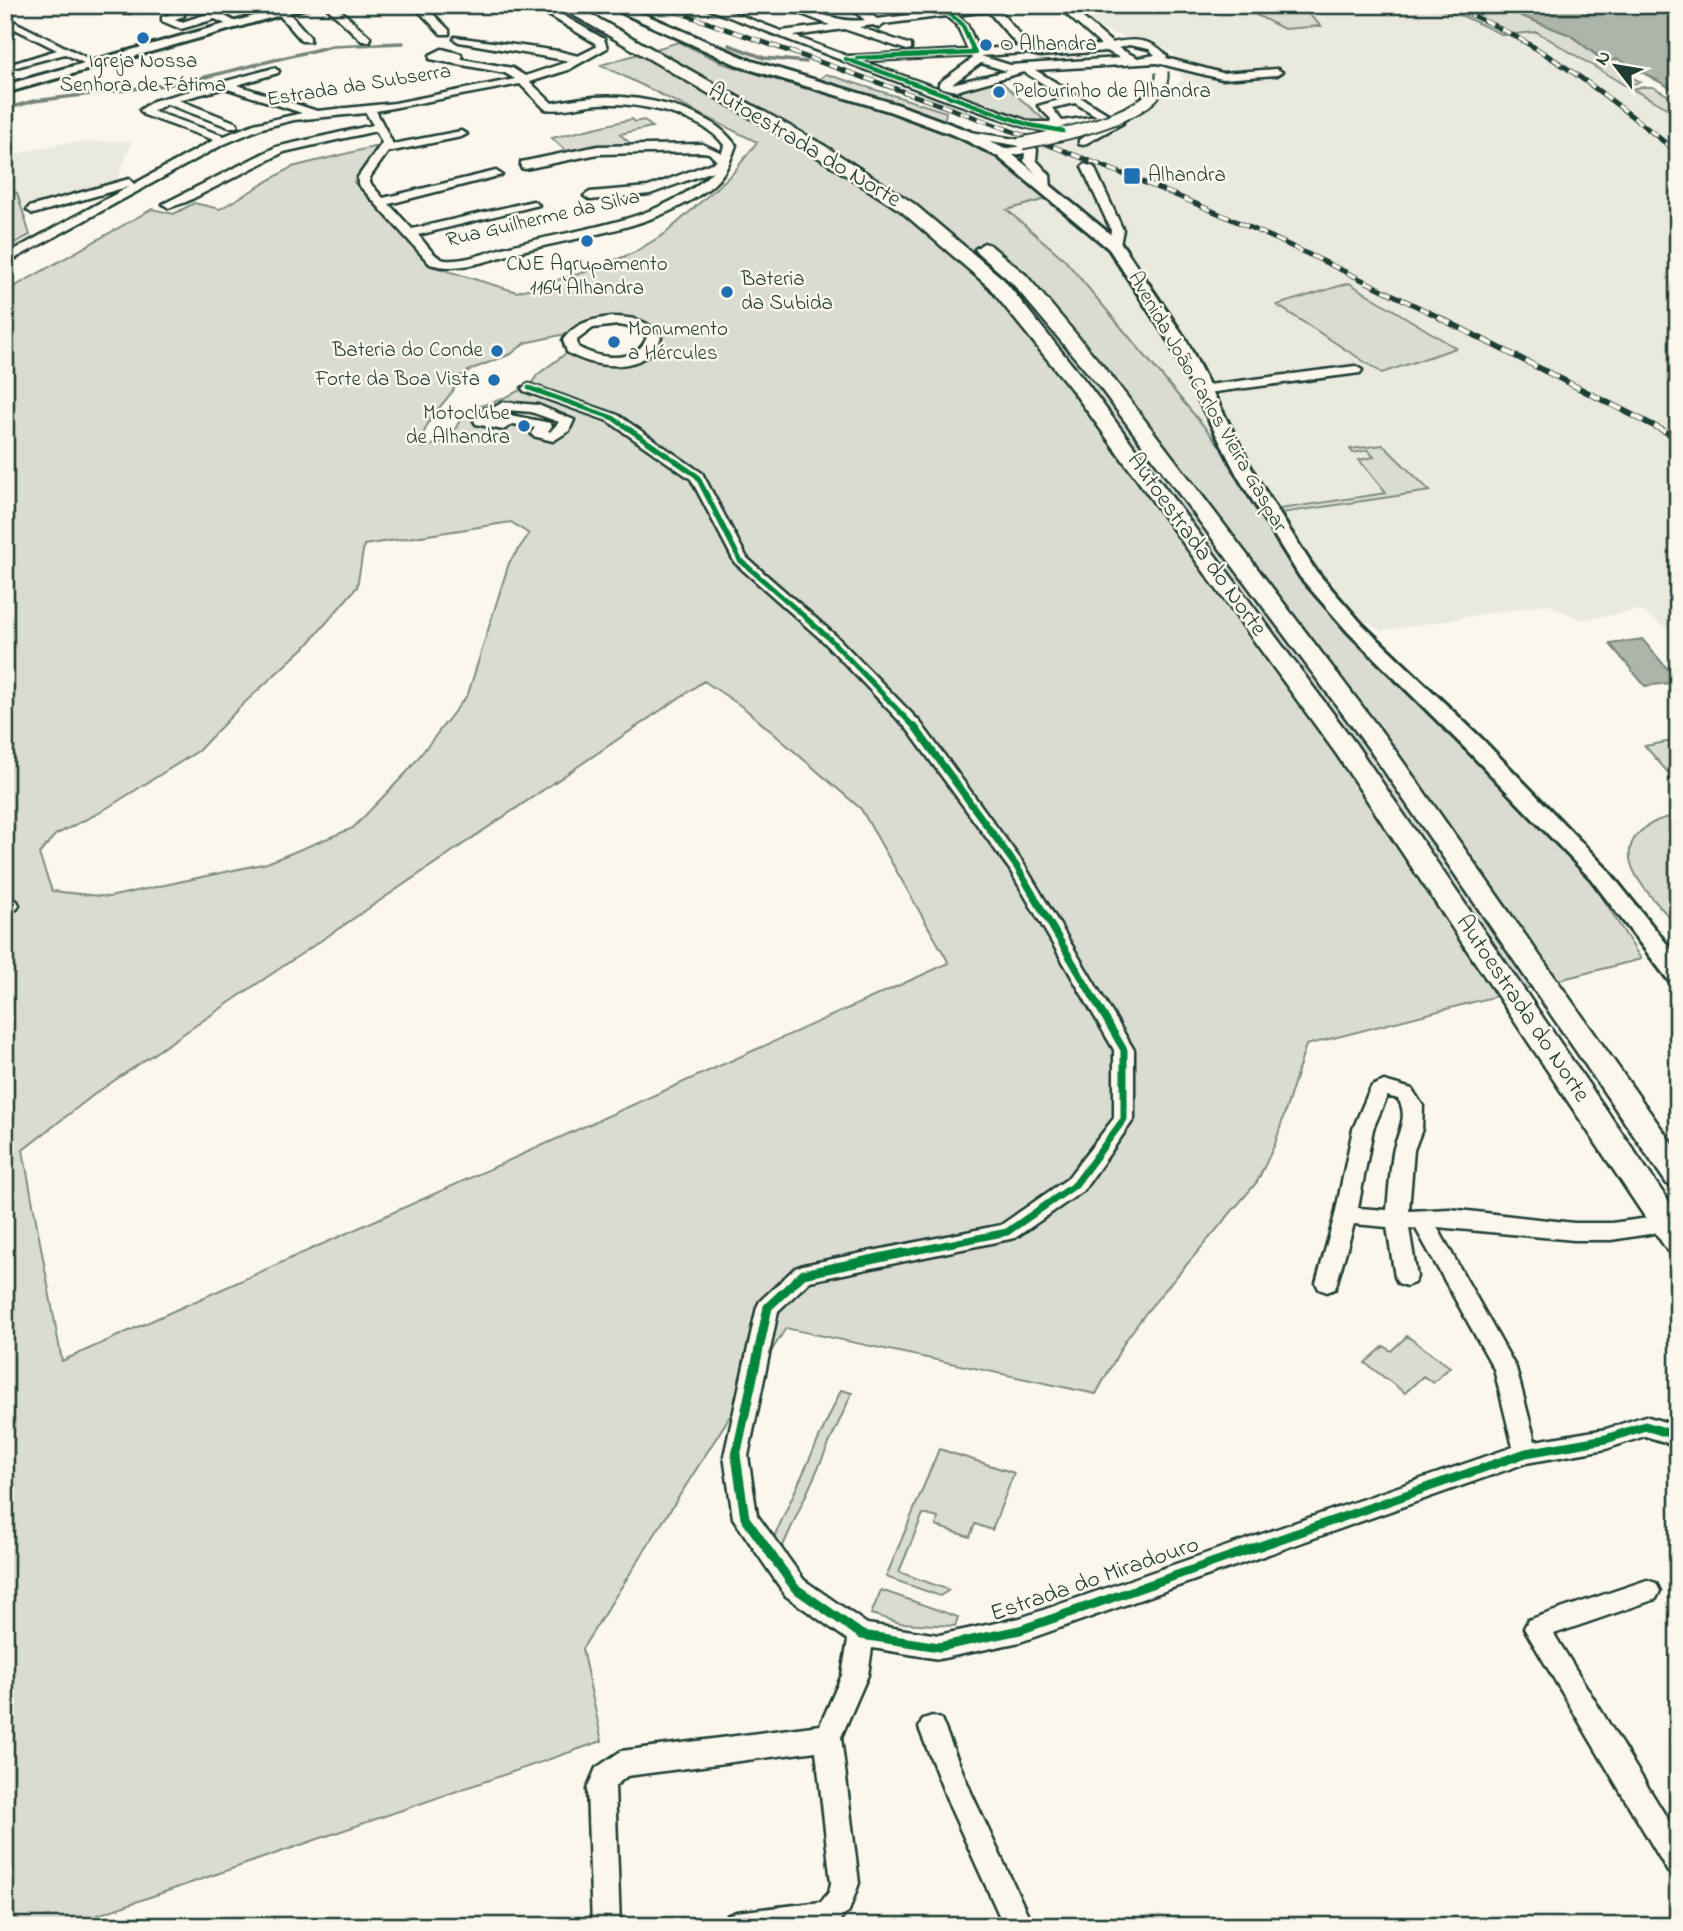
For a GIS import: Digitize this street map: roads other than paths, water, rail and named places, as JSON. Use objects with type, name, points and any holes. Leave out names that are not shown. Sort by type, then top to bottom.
[{"type":"highway","name":"Autoestrada do Norte","points":[[563,5],[839,145],[927,201],[1019,279],[1105,381],[1378,744],[1678,1176]]},
{"type":"highway","name":"Autoestrada do Norte","points":[[587,5],[653,50],[819,150],[907,207],[996,283],[1079,386],[1346,749],[1678,1241]]},
{"type":"main road","points":[[5,89],[310,5]]},
{"type":"main road","name":"Avenida João Carlos Vieira Gaspar","points":[[611,5],[747,64],[894,108],[964,134],[1017,149],[1047,187],[1115,246],[1177,340],[1200,390],[1282,535],[1328,599],[1599,874],[1678,975]]},
{"type":"street","points":[[113,5],[125,11],[144,6]]},
{"type":"street","points":[[163,5],[180,14]]},
{"type":"street","points":[[329,5],[366,39]]},
{"type":"street","points":[[418,5],[445,32]]},
{"type":"street","points":[[459,39],[558,54],[580,60],[598,51],[603,45],[537,5]]},
{"type":"street","points":[[703,5],[1038,127],[1059,131],[1092,128],[1128,113],[1160,87],[1164,80],[1158,64],[1163,55],[1157,49],[1094,31]]},
{"type":"street","points":[[783,5],[907,47]]},
{"type":"street","points":[[851,5],[917,55]]},
{"type":"street","points":[[938,5],[962,24],[977,56],[1006,67],[1134,60],[1222,76],[1277,72]]},
{"type":"street","points":[[778,34],[1009,5]]},
{"type":"street","points":[[1061,5],[1110,47],[1134,60]]},
{"type":"street","points":[[990,6],[1027,50]]},
{"type":"street","points":[[216,15],[181,26],[166,19],[199,7],[216,15],[238,26]]},
{"type":"street","points":[[284,14],[306,39]]},
{"type":"street","points":[[5,20],[96,65]]},
{"type":"street","points":[[846,59],[917,55],[977,56],[1027,50],[1040,53],[1110,47],[1132,42]]},
{"type":"street","points":[[9,68],[67,50]]},
{"type":"street","points":[[977,56],[943,86],[956,88],[1025,68]]},
{"type":"street","points":[[457,59],[508,70],[549,107],[595,100],[623,100],[690,118],[721,132],[730,145],[725,162]]},
{"type":"street","name":"Estrada da Subserra","points":[[5,260],[225,140],[278,121],[370,110],[521,81],[551,73],[580,60]]},
{"type":"street","points":[[1025,68],[1117,123],[1083,142]]},
{"type":"street","points":[[219,138],[146,111],[151,105],[274,71]]},
{"type":"street","points":[[1008,74],[1021,82]]},
{"type":"street","points":[[227,85],[288,106],[323,114]]},
{"type":"street","points":[[1059,131],[1057,119],[1044,106],[1076,99]]},
{"type":"street","points":[[168,100],[233,124]]},
{"type":"street","points":[[278,121],[287,113],[288,106]]},
{"type":"street","points":[[370,110],[387,143],[363,181],[411,233],[533,205]]},
{"type":"street","points":[[1047,187],[1044,175],[1017,149],[1059,131],[1108,118]]},
{"type":"street","points":[[169,204],[192,196],[274,152],[299,143],[381,127]]},
{"type":"street","points":[[702,148],[721,132]]},
{"type":"street","points":[[384,149],[461,134]]},
{"type":"street","points":[[525,165],[598,150],[702,148],[713,152],[725,162]]},
{"type":"street","points":[[590,196],[650,190],[725,162]]},
{"type":"street","name":"Rua Guilherme da Silva","points":[[411,233],[435,261],[450,264],[647,216],[693,194],[715,176],[725,162]]},
{"type":"street","points":[[1088,167],[1117,230],[1115,246]]},
{"type":"street","points":[[33,210],[164,174]]},
{"type":"street","points":[[381,202],[496,176]]},
{"type":"street","points":[[612,321],[642,326],[654,338],[652,347],[640,356],[611,362],[583,357],[570,345],[573,335],[581,328],[612,321]]},
{"type":"street","points":[[1200,390],[1355,370]]},
{"type":"street","name":"Estrada do Miradouro","points":[[529,388],[613,418],[696,476],[740,560],[830,639],[922,737],[1017,867],[1125,1050],[1124,1119],[1075,1185],[1007,1232],[803,1274],[768,1307],[736,1456],[745,1518],[794,1588],[862,1635],[939,1647],[1020,1630],[1526,1453],[1606,1439],[1646,1426],[1678,1436]]},
{"type":"street","points":[[503,406],[533,408],[567,420],[564,428],[553,437],[538,433],[545,426],[510,419],[503,426],[481,421],[489,412],[496,413],[503,406]]},
{"type":"street","points":[[1327,1283],[1346,1215],[1363,1129],[1379,1091],[1384,1088],[1401,1091],[1410,1098],[1413,1106],[1412,1129],[1404,1150],[1396,1221],[1406,1277]]},
{"type":"street","points":[[1346,1215],[1396,1221],[1423,1221],[1433,1217],[1599,1233],[1649,1226]]},
{"type":"street","points":[[1423,1221],[1505,1368],[1526,1453]]},
{"type":"street","points":[[1647,1591],[1537,1628],[1678,1862]]},
{"type":"street","points":[[736,1926],[826,1915],[839,1903],[845,1883],[828,1737],[855,1675],[862,1635]]},
{"type":"street","points":[[932,1728],[960,1798],[1019,1926]]},
{"type":"street","points":[[606,1926],[600,1789],[609,1771],[621,1764],[828,1737]]},
{"type":"waterway","points":[[5,109],[34,101],[181,83],[332,46],[403,43]]},
{"type":"waterway","points":[[729,45],[764,58],[806,62]]},
{"type":"railway","points":[[658,5],[1094,162],[1264,234],[1443,319]]},
{"type":"railway","points":[[1446,5],[1479,18],[1539,50],[1623,109],[1678,153]]},
{"type":"railway","points":[[1440,318],[1678,438]]},
{"type":"place","name":"Igreja Nossa Senhora de Fátima","points":[[143,38]]},
{"type":"place","name":"O Alhandra","points":[[986,45]]},
{"type":"place","name":"Pelourinho de Alhandra","points":[[999,92]]},
{"type":"place","name":"Alhandra","points":[[1132,176]]},
{"type":"place","name":"CNE Agrupamento 1164 Alhandra","points":[[587,241]]},
{"type":"place","name":"Bateria da Subida","points":[[727,292]]},
{"type":"place","name":"Monumento a Hércules","points":[[614,342]]},
{"type":"place","name":"Bateria do Conde","points":[[497,351]]},
{"type":"place","name":"Forte da Boa Vista","points":[[494,380]]},
{"type":"place","name":"Motoclube de Alhandra","points":[[524,426]]}]
